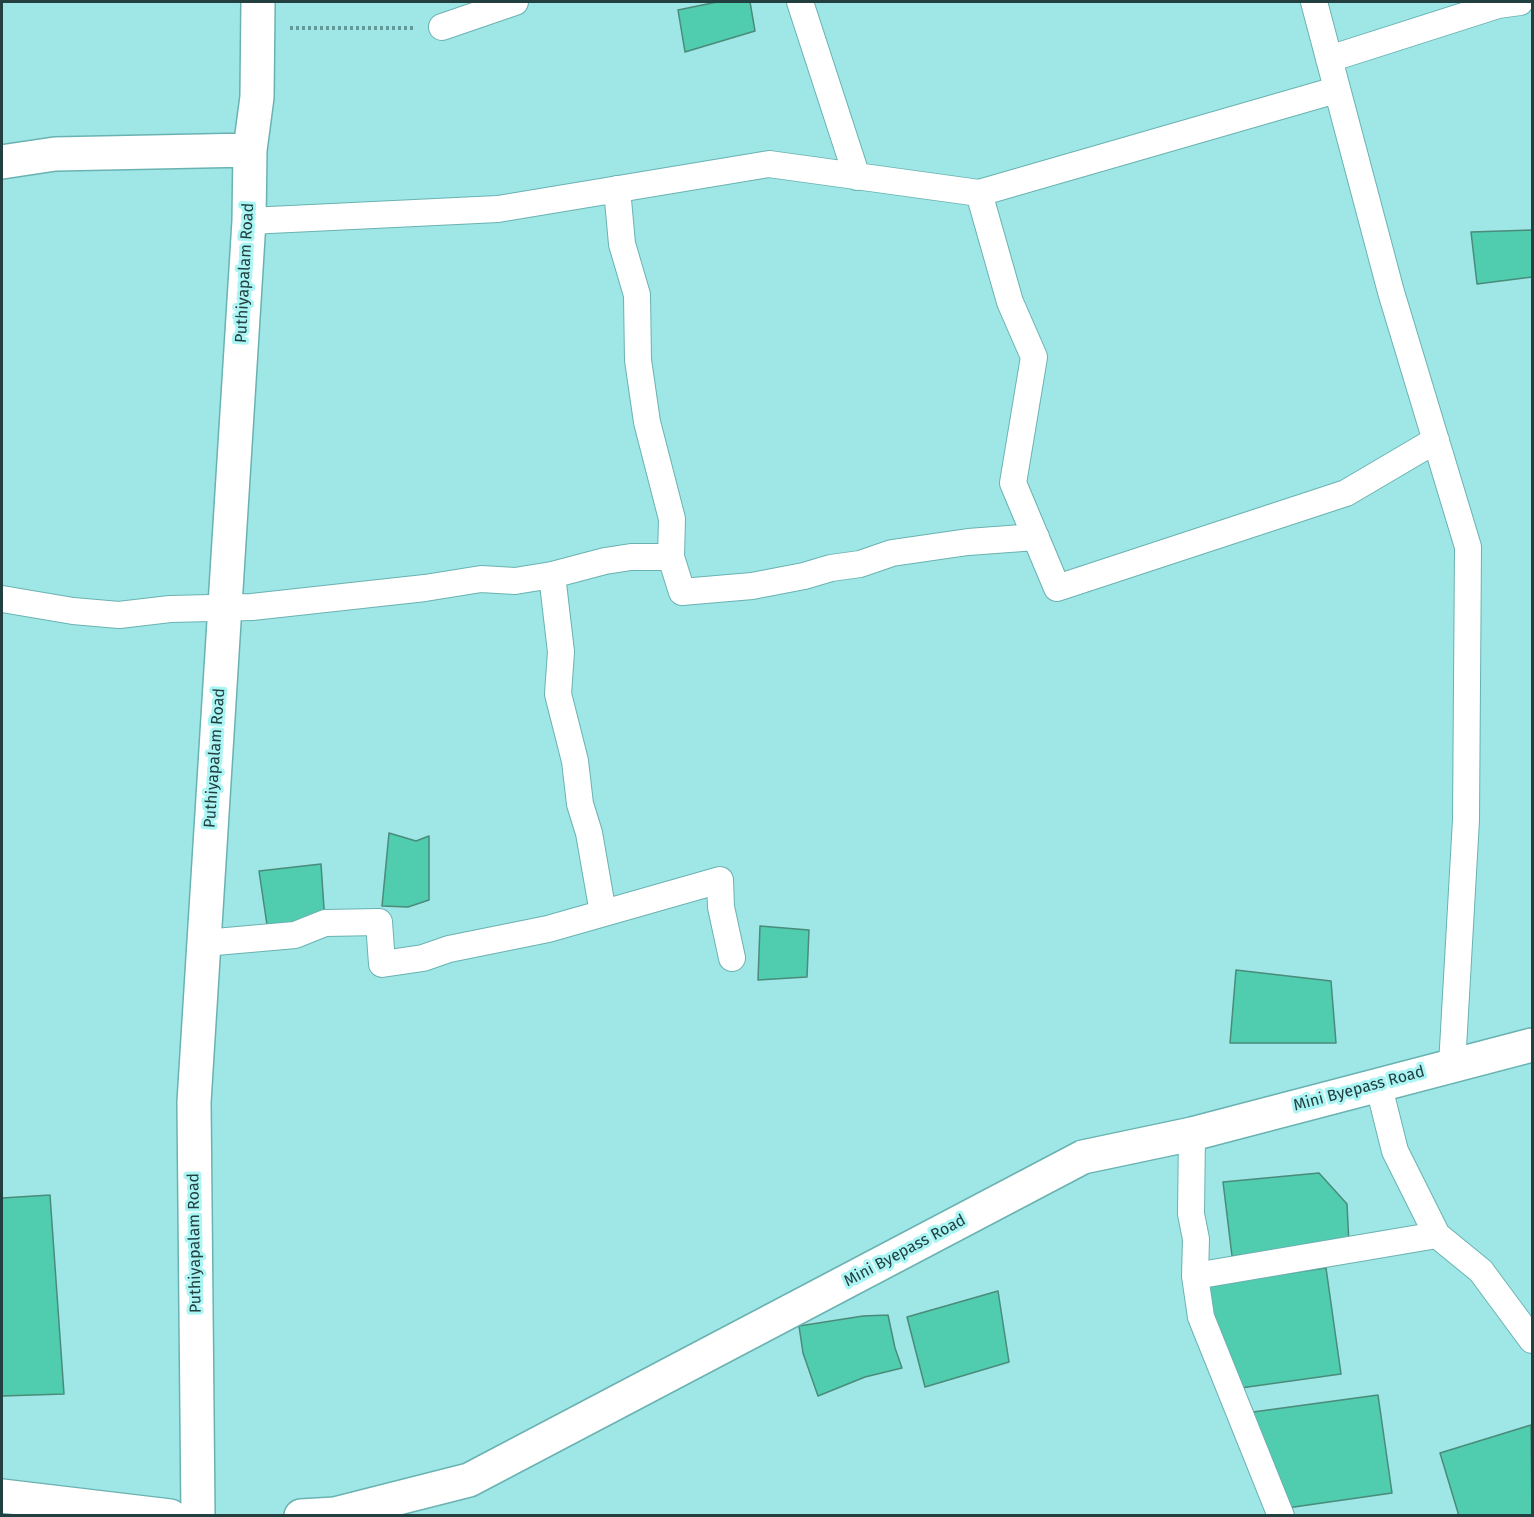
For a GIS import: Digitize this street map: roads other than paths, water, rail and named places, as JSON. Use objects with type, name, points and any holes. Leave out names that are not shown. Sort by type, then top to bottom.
[{"type":"street","points":[[442,27],[515,2]]},
{"type":"street","points":[[800,2],[857,177]]},
{"type":"street","points":[[1314,2],[1391,292],[1468,547],[1466,820],[1452,1065]]},
{"type":"street","points":[[1329,59],[1498,5],[1520,2]]},
{"type":"street","name":"Puthiyapalam Road","points":[[198,1515],[194,1102],[249,221],[250,150],[257,97],[258,15]]},
{"type":"street","points":[[249,221],[498,209],[769,164],[979,193],[1336,90]]},
{"type":"street","points":[[2,162],[56,154],[250,150]]},
{"type":"street","points":[[617,189],[622,244],[637,295],[638,360],[647,422],[672,519],[671,556],[682,591],[752,586],[804,576],[831,568],[860,564],[892,553],[968,542],[1036,537]]},
{"type":"street","points":[[979,193],[1010,302],[1034,357],[1013,483],[1057,588],[1346,493],[1436,440]]},
{"type":"street","points":[[2,599],[62,610],[119,615],[170,609],[225,609],[309,602],[481,579],[515,582],[613,560],[671,556]]},
{"type":"street","points":[[552,575],[561,651],[558,694],[575,761],[580,804],[590,833],[603,913]]},
{"type":"street","points":[[204,943],[296,935],[325,923],[379,922],[382,964],[484,944],[720,880],[721,907],[732,958]]},
{"type":"street","name":"Mini Byepass Road","points":[[301,1515],[335,1514],[469,1480],[1083,1157],[1192,1134],[1378,1083],[1533,1045]]},
{"type":"street","points":[[1378,1083],[1395,1151],[1437,1236],[1481,1271],[1533,1340]]},
{"type":"street","points":[[1192,1134],[1191,1214],[1196,1239],[1195,1276],[1202,1317],[1281,1515]]},
{"type":"street","points":[[1195,1276],[1437,1236]]},
{"type":"street","points":[[2,1496],[170,1515]]}]
